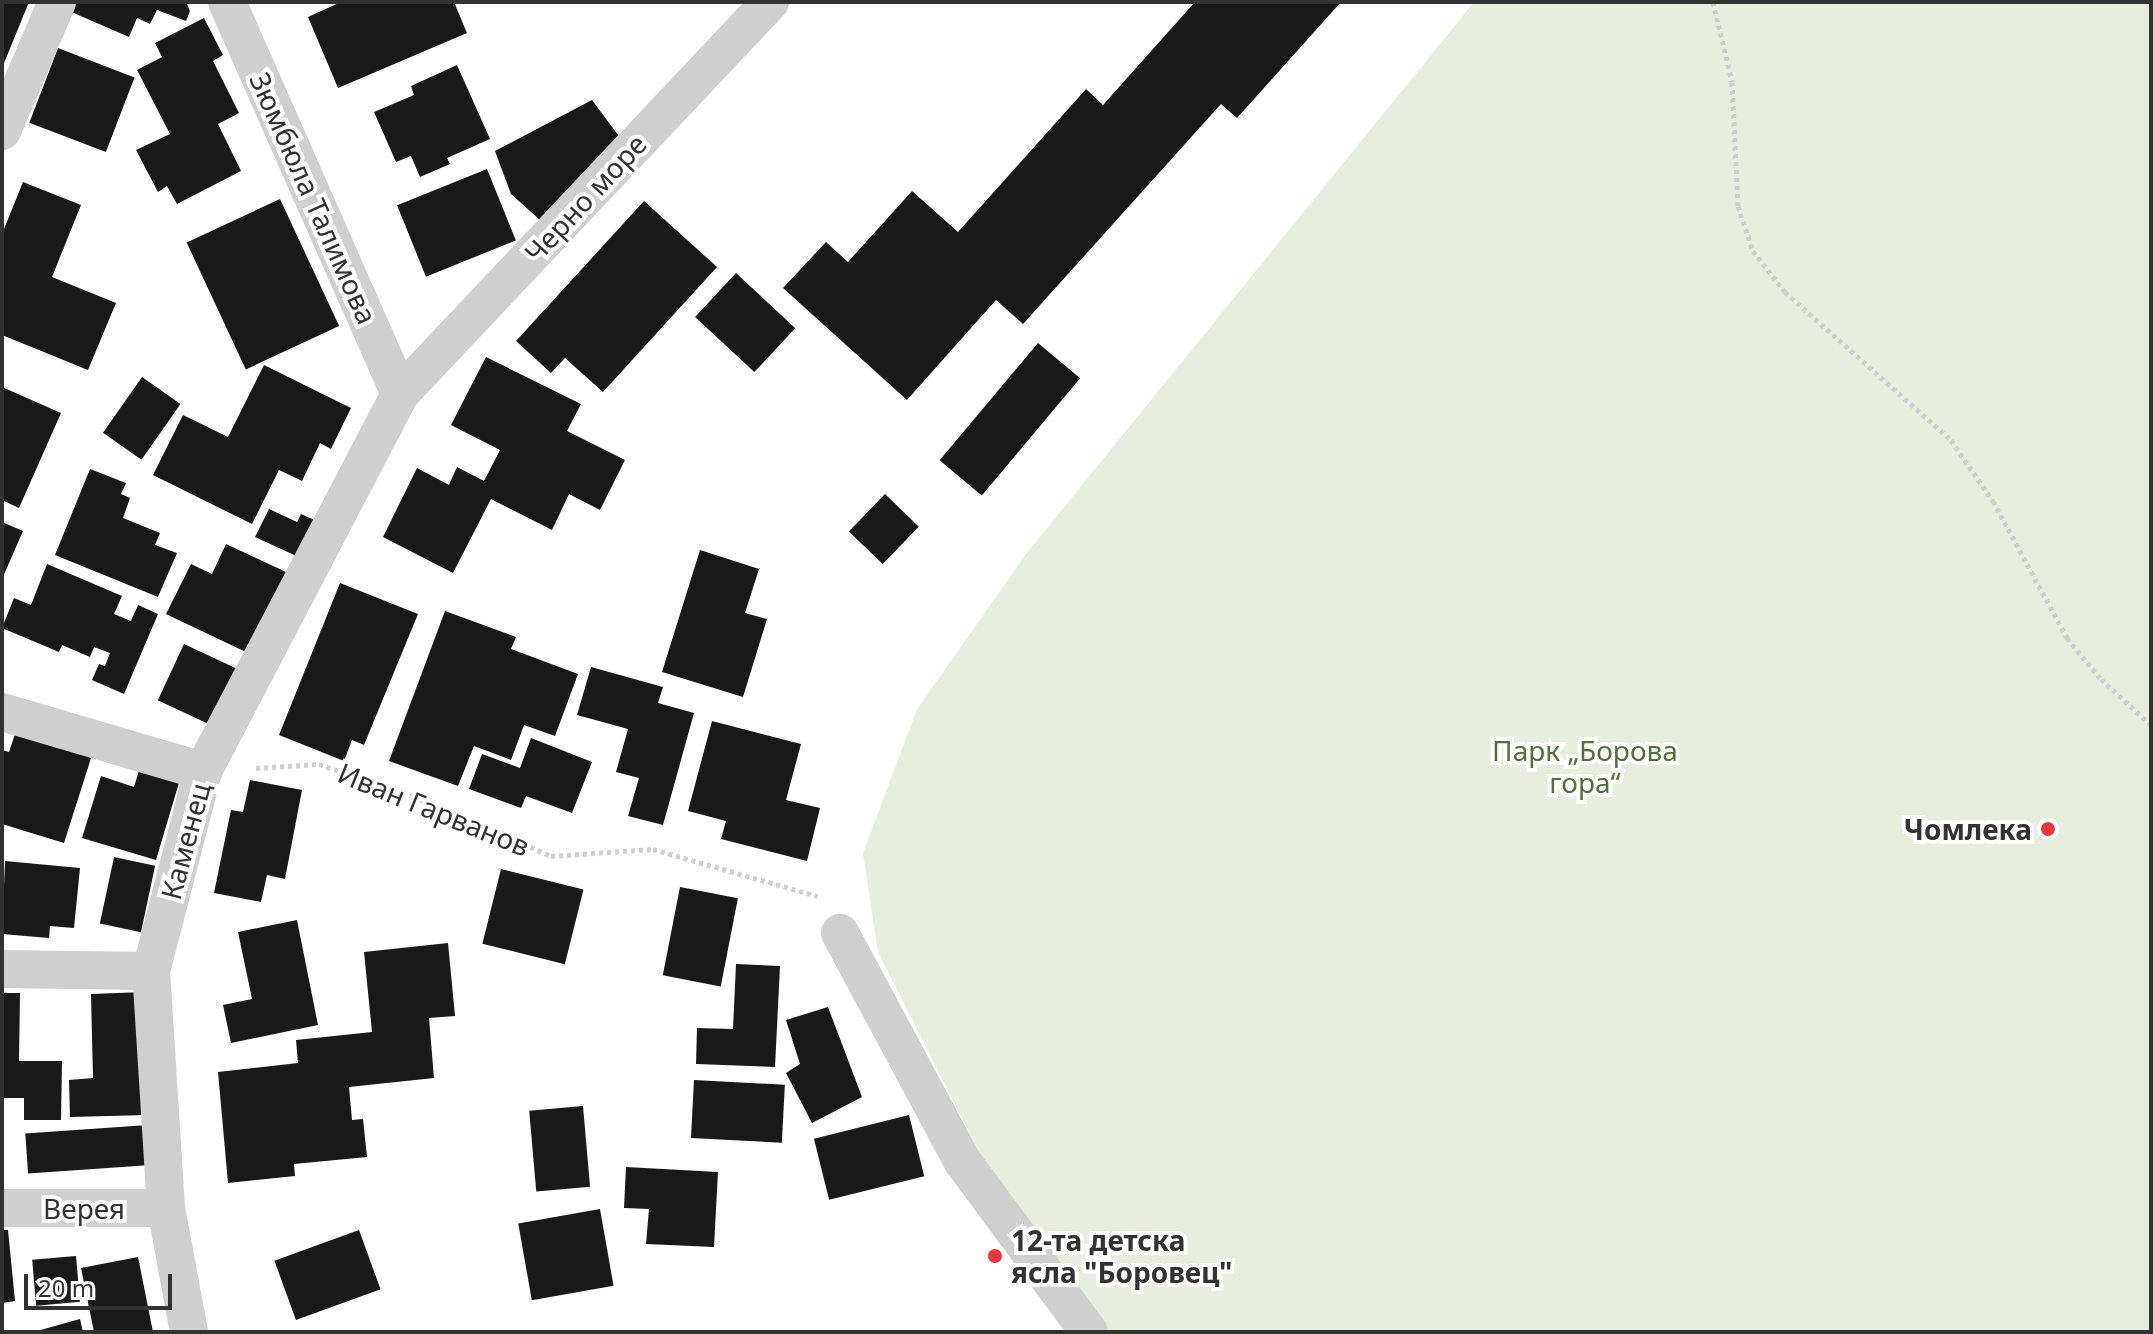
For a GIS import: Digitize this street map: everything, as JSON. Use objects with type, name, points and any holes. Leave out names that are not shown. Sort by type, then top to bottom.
[{"type":"street","points":[[2,131],[57,2]]},
{"type":"street","name":"Зюмбюла Талимова","points":[[227,2],[400,394]]},
{"type":"street","name":"Черно море","points":[[400,394],[770,2]]},
{"type":"street","name":"Каменец","points":[[189,1332],[166,1208],[151,971],[203,771],[400,394]]},
{"type":"street","points":[[2,712],[203,771]]},
{"type":"street","points":[[840,933],[963,1162],[1089,1332]]},
{"type":"street","points":[[2,969],[151,971]]},
{"type":"street","name":"Верея","points":[[2,1208],[166,1208]]},
{"type":"path","points":[[1713,2],[1732,82],[1738,206],[1753,251],[1785,292],[1951,440],[1993,501],[2067,638],[2101,679],[2151,725]]},
{"type":"path","name":"Иван Гарванов","points":[[203,771],[319,764],[413,796],[551,856],[653,849],[832,900],[840,933]]},
{"type":"green space","name":"Парк „Борова гора“","points":[[1474,2],[2151,2],[2151,1332],[1108,1332],[982,1158],[878,952],[863,853],[917,709],[1026,554]]},
{"type":"building","points":[[2,2],[29,2],[2,68]]},
{"type":"building","points":[[71,2],[186,2],[190,11],[186,21],[157,10],[150,24],[137,18],[129,37],[67,10]]},
{"type":"building","points":[[341,2],[454,2],[467,33],[338,88],[308,17]]},
{"type":"building","points":[[1195,2],[1341,2],[1237,118],[1221,104],[1023,324],[996,300],[907,400],[783,288],[826,242],[848,262],[912,191],[958,232],[1086,89],[1103,105]]},
{"type":"building","points":[[204,18],[223,55],[213,61],[239,113],[218,124],[241,171],[177,204],[167,186],[158,192],[136,150],[170,134],[137,70],[162,57],[155,43]]},
{"type":"building","points":[[58,48],[135,77],[106,152],[29,123]]},
{"type":"building","points":[[457,65],[490,139],[447,158],[450,164],[420,177],[411,156],[396,162],[374,112],[414,95],[411,86]]},
{"type":"building","points":[[592,100],[627,147],[550,229],[511,194],[495,151]]},
{"type":"building","points":[[487,169],[516,240],[426,277],[397,205]]},
{"type":"building","points":[[23,182],[81,205],[52,277],[116,303],[88,370],[2,335],[2,234]]},
{"type":"building","points":[[280,199],[339,326],[246,369],[187,243]]},
{"type":"building","points":[[644,201],[717,267],[603,392],[565,358],[551,373],[516,341]]},
{"type":"building","points":[[736,273],[795,328],[754,372],[695,317]]},
{"type":"building","points":[[1038,343],[1080,378],[982,496],[940,460]]},
{"type":"building","points":[[486,357],[581,404],[567,431],[625,460],[600,510],[569,494],[552,530],[491,499],[453,573],[383,537],[417,468],[449,485],[457,467],[484,481],[500,450],[451,425]]},
{"type":"building","points":[[264,365],[351,408],[331,449],[320,443],[302,481],[279,470],[252,524],[153,475],[183,415],[228,437]]},
{"type":"building","points":[[142,377],[181,404],[141,460],[103,433]]},
{"type":"building","points":[[2,387],[61,413],[19,508],[2,500]]},
{"type":"building","points":[[90,469],[126,483],[121,494],[130,498],[123,518],[160,533],[155,545],[177,553],[158,597],[55,555]]},
{"type":"building","points":[[885,494],[919,527],[883,564],[849,531]]},
{"type":"building","points":[[269,509],[297,522],[301,514],[321,523],[303,559],[255,537]]},
{"type":"building","points":[[2,522],[23,531],[2,579]]},
{"type":"building","points":[[226,544],[288,573],[250,654],[166,614],[191,564],[212,574]]},
{"type":"building","points":[[700,550],[759,569],[745,613],[767,619],[743,697],[662,672]]},
{"type":"building","points":[[47,564],[122,596],[114,614],[131,621],[138,605],[158,614],[124,694],[92,680],[99,664],[105,666],[110,653],[94,647],[90,657],[62,645],[59,652],[2,628],[14,598],[31,605]]},
{"type":"building","points":[[340,583],[418,614],[364,745],[352,740],[344,761],[279,735]]},
{"type":"building","points":[[445,611],[516,637],[511,649],[578,674],[555,736],[524,725],[511,760],[474,746],[458,786],[389,761]]},
{"type":"building","points":[[184,644],[237,669],[211,725],[158,700]]},
{"type":"building","points":[[591,667],[663,687],[658,703],[694,713],[663,825],[628,816],[639,778],[616,772],[628,729],[577,715]]},
{"type":"building","points":[[712,721],[801,744],[786,800],[820,808],[807,861],[721,839],[726,821],[688,811]]},
{"type":"building","points":[[16,731],[92,755],[64,843],[2,824],[2,750],[9,752]]},
{"type":"building","points":[[531,738],[592,762],[572,813],[526,796],[521,808],[469,789],[482,754],[520,768]]},
{"type":"building","points":[[141,764],[181,776],[156,860],[82,838],[101,776],[134,787]]},
{"type":"building","points":[[250,780],[302,790],[285,879],[267,875],[261,902],[214,893],[231,810],[243,812]]},
{"type":"building","points":[[114,857],[155,866],[141,932],[100,924]]},
{"type":"building","points":[[5,861],[80,868],[74,928],[50,926],[49,938],[2,934]]},
{"type":"building","points":[[501,869],[583,890],[565,964],[482,944]]},
{"type":"building","points":[[680,887],[738,898],[721,987],[663,975]]},
{"type":"building","points":[[297,920],[318,1025],[231,1043],[223,1005],[252,999],[238,932]]},
{"type":"building","points":[[448,943],[455,1016],[429,1018],[434,1078],[349,1087],[352,1120],[363,1119],[367,1157],[294,1164],[295,1176],[228,1183],[218,1072],[298,1063],[296,1040],[372,1032],[364,952]]},
{"type":"building","points":[[736,964],[780,966],[775,1067],[696,1064],[697,1028],[733,1029]]},
{"type":"building","points":[[144,992],[147,1115],[70,1117],[69,1080],[93,1078],[91,994]]},
{"type":"building","points":[[2,993],[20,993],[19,1061],[62,1061],[61,1120],[24,1120],[24,1098],[2,1098]]},
{"type":"building","points":[[828,1007],[862,1097],[812,1123],[786,1073],[800,1064],[786,1020]]},
{"type":"building","points":[[694,1080],[785,1085],[782,1143],[691,1138]]},
{"type":"building","points":[[583,1106],[590,1187],[536,1191],[529,1111]]},
{"type":"building","points":[[909,1115],[924,1176],[829,1200],[814,1139]]},
{"type":"building","points":[[148,1125],[151,1165],[28,1173],[25,1134]]},
{"type":"building","points":[[626,1167],[718,1172],[714,1247],[646,1244],[649,1209],[624,1208]]},
{"type":"building","points":[[600,1209],[614,1286],[532,1300],[518,1223]]},
{"type":"building","points":[[2,1230],[8,1230],[15,1301],[2,1303]]},
{"type":"building","points":[[359,1230],[381,1289],[296,1320],[274,1261]]},
{"type":"building","points":[[76,1256],[80,1302],[36,1306],[32,1260]]},
{"type":"building","points":[[138,1257],[153,1332],[94,1332],[81,1268]]},
{"type":"building","points":[[80,1319],[83,1332],[37,1331]]},
{"type":"place","name":"Чомлека","points":[[2048,829]]},
{"type":"place","name":"12-та детска ясла \"Боровец\"","points":[[995,1256]]}]
